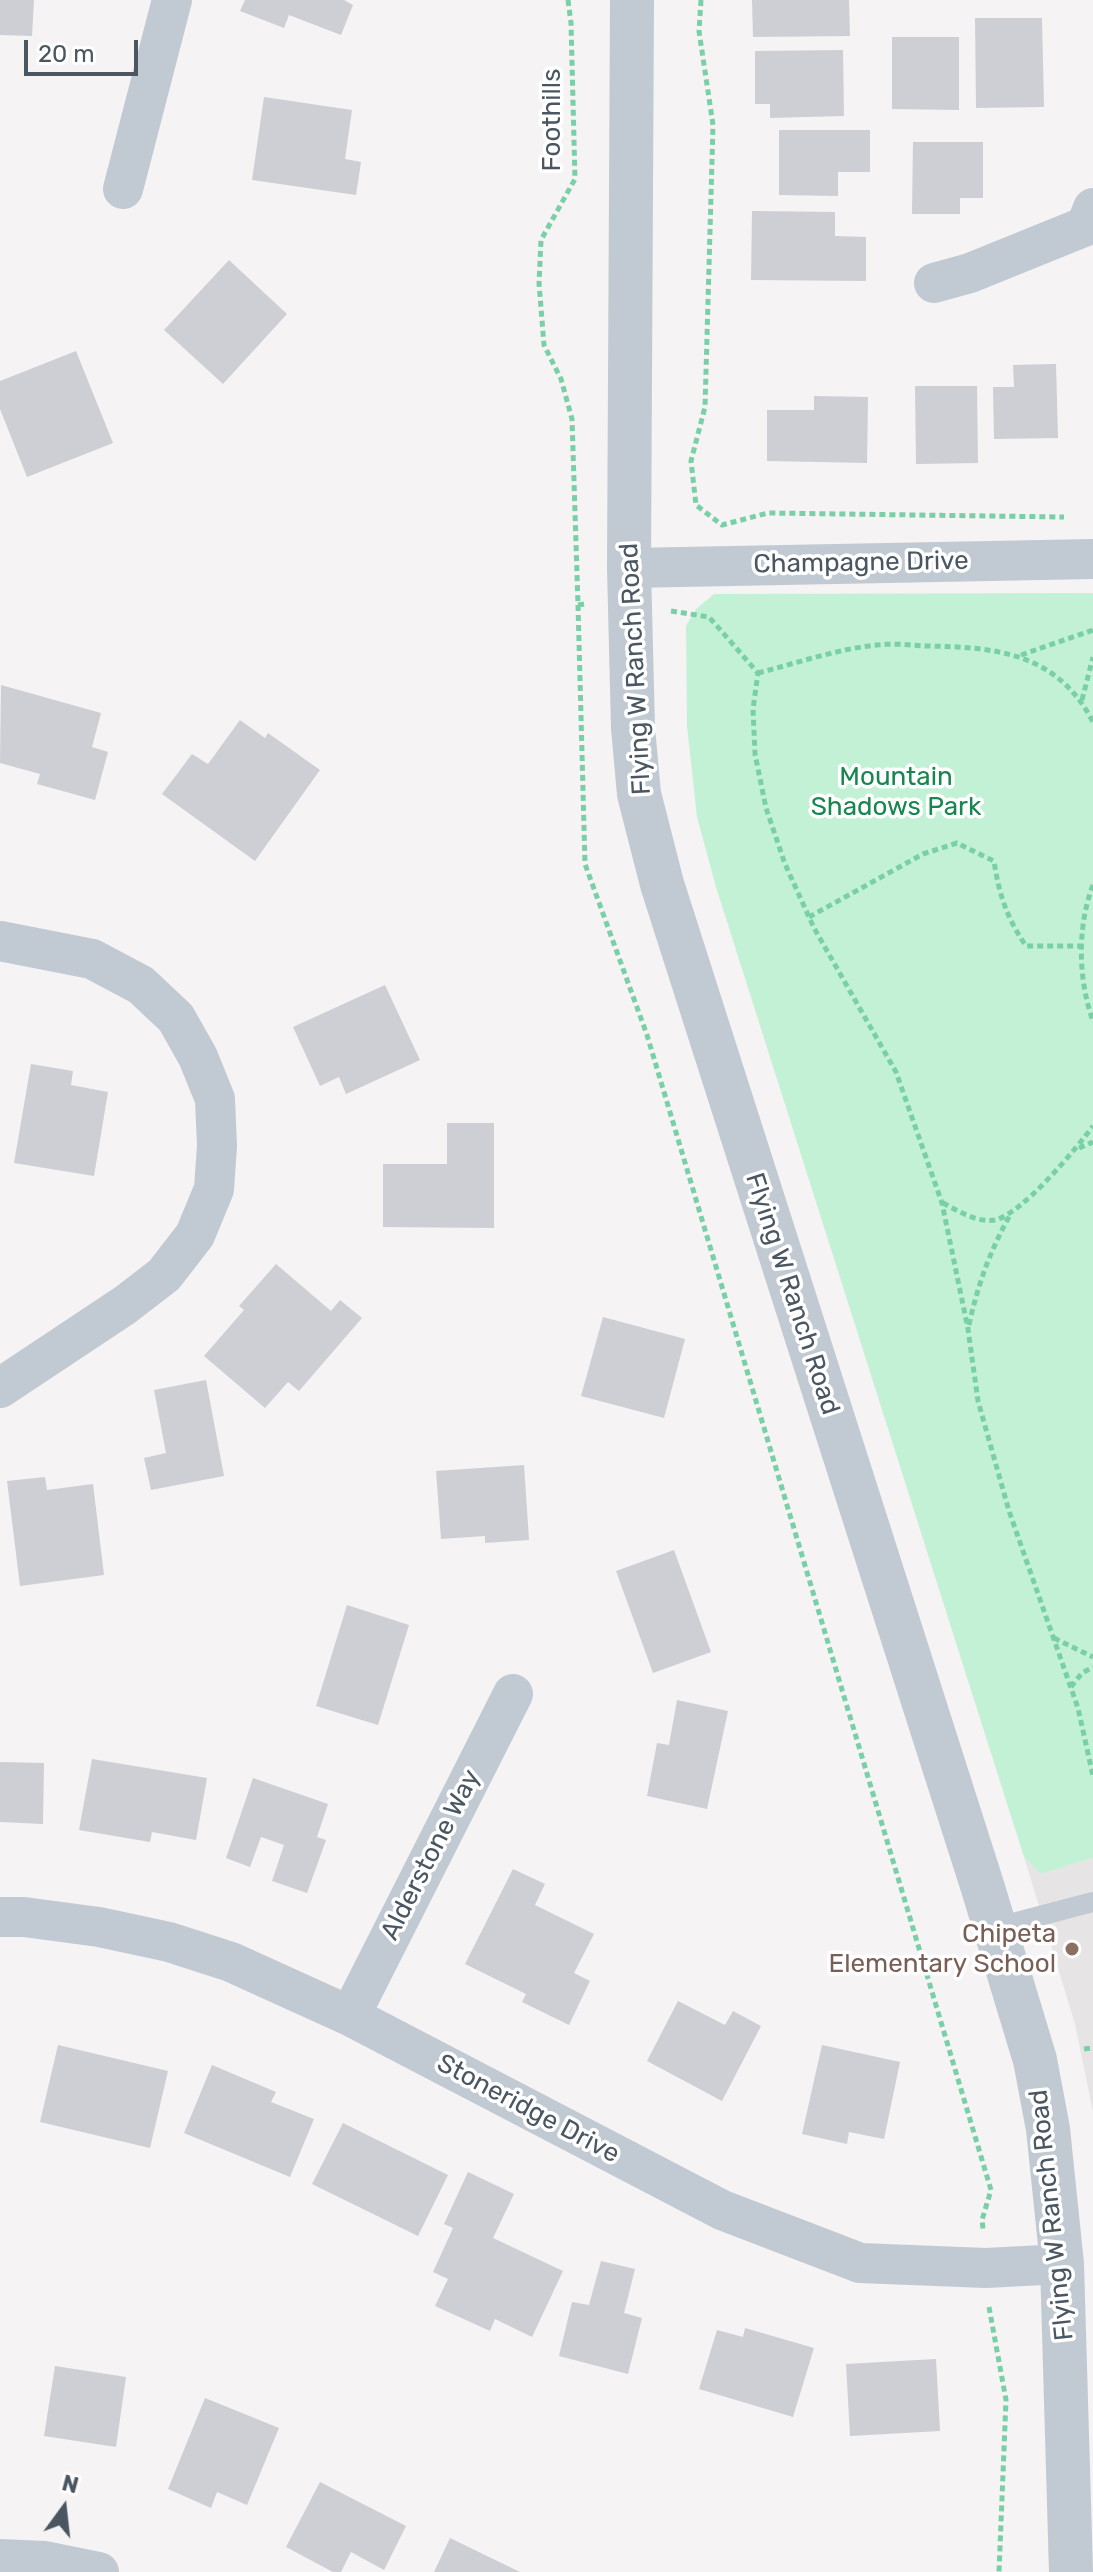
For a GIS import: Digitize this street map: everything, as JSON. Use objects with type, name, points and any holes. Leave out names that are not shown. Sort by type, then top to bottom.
[{"type":"street","points":[[123,189],[172,0]]},
{"type":"street","name":"Flying W Ranch Road","points":[[632,0],[629,568],[633,728],[639,794],[662,884],[1035,2060],[1048,2129],[1062,2264],[1071,2572]]},
{"type":"street","points":[[934,283],[970,273],[1091,221]]},
{"type":"street","name":"Champagne Drive","points":[[629,568],[1093,559]]},
{"type":"street","points":[[0,941],[92,959],[141,985],[176,1018],[198,1057],[215,1099],[217,1146],[214,1189],[195,1235],[164,1275],[125,1305],[0,1388]]},
{"type":"street","name":"Alderstone Way","points":[[350,2016],[513,1694]]},
{"type":"street","name":"Stoneridge Drive","points":[[0,1917],[24,1917],[99,1927],[169,1942],[231,1962],[350,2016],[722,2210],[860,2263],[986,2268],[1062,2264]]},
{"type":"street","points":[[0,2559],[45,2561],[99,2572]]},
{"type":"lane","points":[[994,1928],[1093,1902]]},
{"type":"path","name":"Foothills","points":[[568,0],[575,179],[541,240],[539,283],[544,345],[561,379],[572,419],[581,605],[585,864],[647,1035],[991,2190],[982,2220],[990,2308],[1006,2400],[999,2572]]},
{"type":"path","points":[[701,0],[699,31],[713,125],[705,407],[691,461],[696,505],[722,525],[768,513],[1078,517]]},
{"type":"path","points":[[670,611],[709,617],[758,673],[753,709],[755,754],[766,808],[785,864],[809,917],[896,1072],[942,1203],[982,1415],[1009,1511],[1071,1687],[1093,1776]]},
{"type":"path","points":[[1020,656],[1093,630]]},
{"type":"path","points":[[758,673],[877,645],[999,650],[1020,656],[1056,676],[1082,701],[1093,722]]},
{"type":"path","points":[[1082,701],[1093,657]]},
{"type":"path","points":[[809,917],[923,854],[957,843],[994,861],[1009,920],[1026,946],[1083,946]]},
{"type":"path","points":[[1093,885],[1085,907],[1082,969],[1093,1021]]},
{"type":"path","points":[[968,1329],[978,1285],[992,1248],[1011,1214],[1076,1150],[1093,1126]]},
{"type":"path","points":[[1076,1150],[1093,1142]]},
{"type":"path","points":[[942,1203],[969,1217],[993,1221],[1011,1214]]},
{"type":"path","points":[[1054,1638],[1093,1657]]},
{"type":"path","points":[[1071,1687],[1082,1673],[1093,1667]]},
{"type":"path","points":[[1084,2049],[1093,2048]]},
{"type":"shaded area","name":"Chipeta Elementary School","points":[[1024,1857],[1040,1874],[1093,1858],[1093,2112],[1075,2024]]},
{"type":"green space","name":"Mountain Shadows Park","points":[[1093,593],[1093,1858],[1040,1874],[1024,1857],[716,887],[697,817],[687,726],[686,626],[696,609],[714,594]]},
{"type":"building","points":[[0,0],[34,0],[32,36],[0,35]]},
{"type":"building","points":[[245,0],[344,0],[353,5],[341,35],[289,15],[284,28],[240,11]]},
{"type":"building","points":[[752,0],[849,0],[850,36],[753,37]]},
{"type":"building","points":[[975,18],[1042,18],[1044,107],[976,108]]},
{"type":"building","points":[[892,37],[959,37],[959,110],[892,109]]},
{"type":"building","points":[[843,50],[844,116],[770,118],[770,104],[755,104],[755,51]]},
{"type":"building","points":[[264,97],[352,110],[345,159],[361,162],[356,195],[252,180]]},
{"type":"building","points":[[779,130],[870,130],[870,172],[838,172],[838,196],[779,195]]},
{"type":"building","points":[[913,142],[983,142],[983,198],[960,198],[960,214],[912,214]]},
{"type":"building","points":[[752,211],[835,212],[835,236],[866,237],[866,281],[751,280]]},
{"type":"building","points":[[229,260],[287,314],[223,384],[164,330]]},
{"type":"building","points":[[76,351],[113,443],[27,477],[0,409],[0,381]]},
{"type":"building","points":[[1056,364],[1058,438],[994,439],[993,387],[1014,387],[1013,365]]},
{"type":"building","points":[[915,386],[977,386],[978,463],[916,464]]},
{"type":"building","points":[[814,396],[868,397],[867,463],[767,461],[767,410],[814,410]]},
{"type":"building","points":[[1,685],[101,713],[92,747],[108,752],[95,800],[37,784],[40,774],[0,763]]},
{"type":"building","points":[[240,720],[265,738],[268,733],[320,770],[255,861],[162,794],[192,754],[208,764]]},
{"type":"building","points":[[385,985],[420,1060],[346,1094],[339,1077],[320,1086],[293,1027]]},
{"type":"building","points":[[31,1064],[73,1071],[71,1085],[108,1092],[94,1176],[14,1163]]},
{"type":"building","points":[[447,1123],[494,1123],[494,1228],[383,1227],[383,1164],[447,1164]]},
{"type":"building","points":[[276,1264],[331,1311],[340,1300],[362,1318],[299,1391],[288,1382],[265,1408],[204,1356],[244,1310],[239,1306]]},
{"type":"building","points":[[603,1317],[685,1339],[664,1418],[581,1396]]},
{"type":"building","points":[[206,1380],[224,1476],[151,1490],[144,1458],[166,1453],[154,1390]]},
{"type":"building","points":[[524,1465],[529,1540],[485,1543],[485,1536],[441,1539],[436,1471]]},
{"type":"building","points":[[45,1477],[47,1490],[93,1484],[104,1575],[20,1586],[7,1481]]},
{"type":"building","points":[[674,1550],[711,1652],[653,1673],[616,1571]]},
{"type":"building","points":[[347,1605],[409,1625],[378,1725],[316,1706]]},
{"type":"building","points":[[677,1700],[728,1711],[707,1809],[647,1796],[657,1743],[669,1745]]},
{"type":"building","points":[[92,1759],[207,1778],[196,1840],[152,1832],[150,1842],[79,1830]]},
{"type":"building","points":[[0,1762],[44,1763],[43,1824],[0,1822]]},
{"type":"building","points":[[253,1778],[328,1804],[317,1837],[326,1840],[307,1893],[272,1881],[284,1845],[261,1837],[250,1867],[226,1858]]},
{"type":"building","points":[[513,1869],[545,1884],[535,1905],[594,1934],[574,1973],[590,1981],[569,2025],[522,2002],[526,1994],[465,1964]]},
{"type":"building","points":[[678,2001],[725,2025],[733,2011],[761,2026],[722,2101],[647,2061]]},
{"type":"building","points":[[58,2045],[168,2071],[150,2148],[40,2122]]},
{"type":"building","points":[[822,2045],[900,2062],[884,2139],[849,2132],[847,2144],[802,2134]]},
{"type":"building","points":[[212,2065],[276,2092],[271,2102],[314,2119],[290,2177],[184,2133]]},
{"type":"building","points":[[343,2123],[448,2175],[418,2236],[312,2184]]},
{"type":"building","points":[[468,2172],[514,2194],[493,2238],[563,2271],[532,2337],[495,2319],[490,2331],[435,2306],[448,2279],[433,2272],[453,2228],[444,2224]]},
{"type":"building","points":[[601,2261],[635,2269],[624,2313],[642,2318],[628,2374],[559,2356],[572,2302],[589,2305]]},
{"type":"building","points":[[745,2328],[814,2348],[793,2417],[699,2389],[717,2330],[743,2337]]},
{"type":"building","points":[[936,2359],[940,2431],[850,2436],[846,2364]]},
{"type":"building","points":[[55,2366],[126,2377],[116,2447],[44,2436]]},
{"type":"building","points":[[205,2398],[279,2428],[247,2505],[217,2492],[211,2508],[168,2489]]},
{"type":"building","points":[[320,2482],[406,2526],[384,2570],[351,2552],[341,2572],[333,2572],[286,2547]]},
{"type":"building","points":[[450,2538],[520,2572],[434,2572]]},
{"type":"place","name":"Chipeta Elementary School","points":[[1072,1949]]}]
